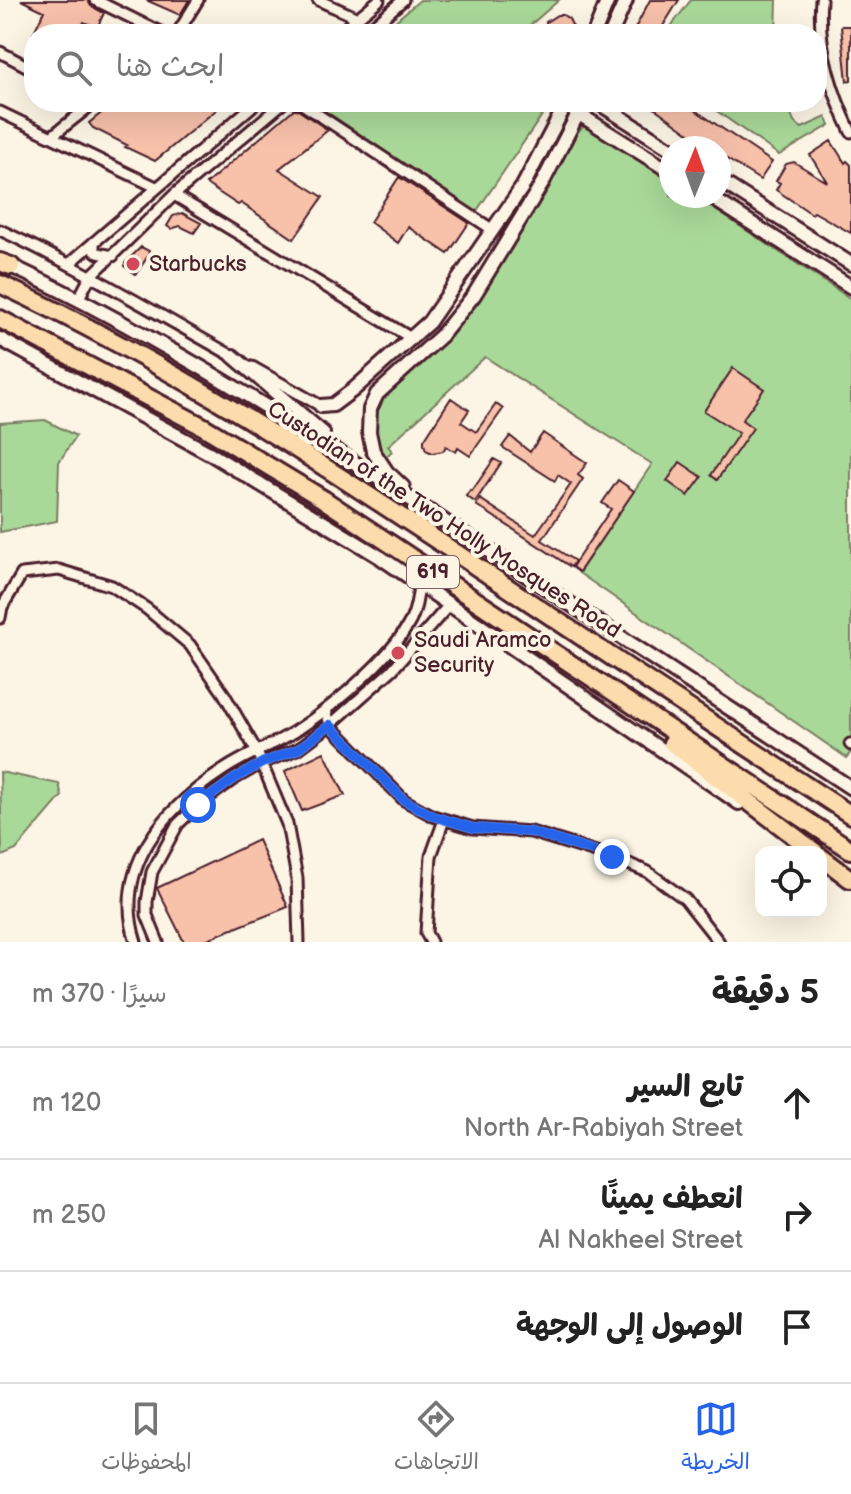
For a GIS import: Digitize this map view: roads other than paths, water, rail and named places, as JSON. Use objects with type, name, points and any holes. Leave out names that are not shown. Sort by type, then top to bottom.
[{"type":"highway","name":"Custodian of the Two Holly Mosques Road","points":[[0,284],[200,388],[348,481],[851,815]]},
{"type":"highway","name":"619","points":[[0,319],[204,427],[323,499],[851,850]]},
{"type":"highway","points":[[547,648],[805,846]]},
{"type":"highway","points":[[827,862],[851,879]]},
{"type":"main road","points":[[598,24],[608,0]]},
{"type":"main road","points":[[615,24],[626,0]]},
{"type":"main road","points":[[321,406],[333,405],[429,322],[523,186],[562,112]]},
{"type":"main road","points":[[425,508],[387,472],[373,451],[369,432],[370,409],[377,394],[441,336],[474,295],[543,182],[578,112]]},
{"type":"main road","points":[[588,112],[659,163]]},
{"type":"main road","points":[[613,112],[659,141]]},
{"type":"main road","points":[[731,188],[851,264]]},
{"type":"main road","points":[[728,208],[851,287]]},
{"type":"main road","points":[[4,263],[79,298],[177,351],[285,416],[851,788]]},
{"type":"main road","points":[[0,339],[211,454],[380,557],[804,846]]},
{"type":"main road","points":[[233,356],[362,467]]},
{"type":"street","points":[[95,0],[144,24]]},
{"type":"street","points":[[183,24],[198,0]]},
{"type":"street","points":[[318,0],[358,18]]},
{"type":"street","points":[[350,24],[379,0]]},
{"type":"street","points":[[375,24],[403,0]]},
{"type":"street","points":[[821,0],[822,24]]},
{"type":"street","points":[[0,52],[24,65]]},
{"type":"street","points":[[827,70],[837,105],[851,132]]},
{"type":"street","points":[[0,112],[156,187]]},
{"type":"street","points":[[52,136],[82,112]]},
{"type":"street","points":[[70,263],[245,112]]},
{"type":"street","points":[[79,298],[90,277],[174,195],[272,112]]},
{"type":"street","points":[[314,112],[493,230]]},
{"type":"street","points":[[174,195],[411,338]]},
{"type":"street","points":[[0,230],[70,263],[321,406]]},
{"type":"street","points":[[94,242],[94,250],[98,253],[113,256]]},
{"type":"street","points":[[0,618],[2,607],[22,574],[59,570],[112,586],[147,609],[190,645],[224,694],[257,752],[287,824],[297,878],[299,942]]},
{"type":"street","points":[[136,942],[129,920],[133,879],[146,843],[178,804],[223,770],[289,735],[326,710],[393,647],[412,618],[419,584]]},
{"type":"street","points":[[158,942],[147,915],[152,872],[178,824],[198,805],[262,763],[298,749],[330,725],[392,670],[449,605]]},
{"type":"street","points":[[326,710],[330,725],[404,800],[444,820],[473,828],[531,832],[612,857],[648,872],[685,899],[719,942]]},
{"type":"street","points":[[431,942],[426,933],[431,856],[444,820]]},
{"type":"place","name":"Starbucks","points":[[133,264]]},
{"type":"place","name":"Saudi Aramco Security","points":[[398,653]]}]
